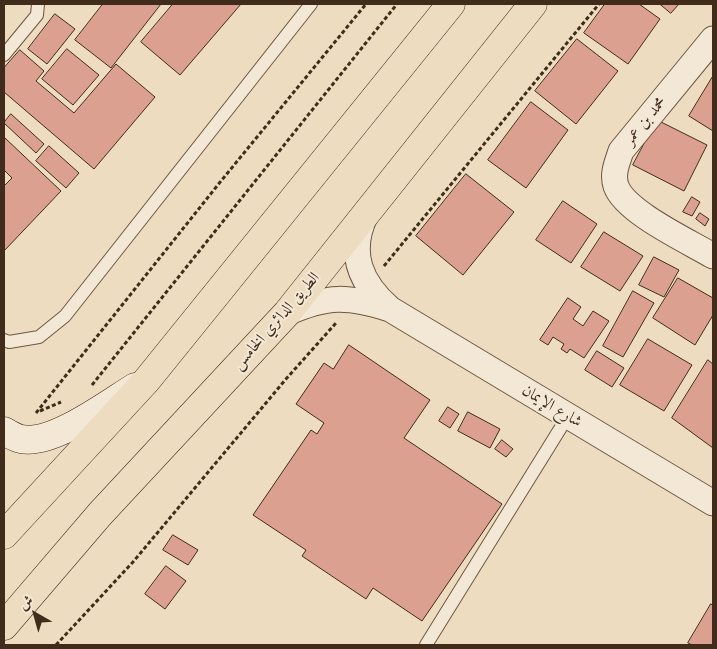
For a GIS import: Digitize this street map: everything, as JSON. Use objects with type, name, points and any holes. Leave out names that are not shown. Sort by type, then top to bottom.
[{"type":"main road","points":[[4,536],[147,380],[451,4]]},
{"type":"main road","name":"الطريق الدائري الخامس","points":[[4,626],[100,514],[287,313],[533,4]]},
{"type":"street","name":"محمد بن عمر","points":[[713,39],[621,151],[615,169],[616,184],[622,198],[636,211],[713,256]]},
{"type":"street","points":[[365,293],[357,256],[357,240],[367,211]]},
{"type":"street","name":"شارع الإيمان","points":[[287,313],[305,305],[324,300],[344,299],[365,293],[713,503]]},
{"type":"street","points":[[4,431],[21,440],[46,438],[74,426],[147,380]]},
{"type":"lane","points":[[4,55],[38,15],[38,4]]},
{"type":"lane","points":[[4,340],[9,342],[39,337],[65,316],[311,4]]},
{"type":"lane","points":[[426,645],[568,416]]},
{"type":"path","points":[[39,411],[215,189],[366,4]]},
{"type":"path","points":[[87,392],[397,4]]},
{"type":"path","points":[[56,645],[133,562],[286,379],[365,293],[599,4]]},
{"type":"path","points":[[4,431],[39,411],[63,401]]},
{"type":"building","points":[[103,4],[161,4],[111,68],[75,40]]},
{"type":"building","points":[[173,4],[241,4],[180,75],[141,42]]},
{"type":"building","points":[[605,4],[639,4],[660,19],[628,64],[584,33]]},
{"type":"building","points":[[660,4],[679,4],[671,13]]},
{"type":"building","points":[[55,14],[75,29],[47,64],[28,49]]},
{"type":"building","points":[[577,39],[618,71],[576,124],[535,91]]},
{"type":"building","points":[[67,49],[99,75],[73,105],[42,79]]},
{"type":"building","points":[[20,50],[44,71],[36,81],[74,113],[116,64],[155,97],[94,169],[4,92],[4,68]]},
{"type":"building","points":[[713,76],[713,131],[689,116]]},
{"type":"building","points":[[531,102],[568,130],[526,188],[488,160]]},
{"type":"building","points":[[11,114],[44,144],[36,153],[4,123]]},
{"type":"building","points":[[657,120],[707,145],[684,191],[633,165]]},
{"type":"building","points":[[5,138],[61,191],[4,251],[4,186],[12,178],[4,170]]},
{"type":"building","points":[[49,146],[79,173],[66,188],[36,161]]},
{"type":"building","points":[[466,174],[514,212],[463,275],[416,236]]},
{"type":"building","points":[[692,197],[700,202],[692,216],[683,212]]},
{"type":"building","points":[[563,201],[597,224],[571,263],[536,240]]},
{"type":"building","points":[[700,213],[709,219],[705,226],[696,219]]},
{"type":"building","points":[[604,232],[643,256],[620,291],[581,267]]},
{"type":"building","points":[[654,257],[679,270],[664,297],[639,285]]},
{"type":"building","points":[[678,278],[713,298],[713,315],[695,345],[653,318]]},
{"type":"building","points":[[633,291],[654,303],[623,357],[603,346]]},
{"type":"building","points":[[568,298],[581,307],[573,319],[583,326],[593,311],[609,321],[584,358],[570,349],[567,353],[561,349],[564,344],[553,337],[548,345],[540,340]]},
{"type":"building","points":[[648,339],[692,365],[664,411],[620,385]]},
{"type":"building","points":[[349,345],[430,400],[404,438],[502,504],[422,621],[373,588],[366,599],[302,556],[306,550],[253,515],[311,430],[317,434],[324,423],[296,404],[324,363],[333,369]]},
{"type":"building","points":[[597,351],[624,368],[612,387],[585,370]]},
{"type":"building","points":[[708,360],[713,364],[713,448],[672,418]]},
{"type":"building","points":[[448,407],[459,414],[450,428],[439,421]]},
{"type":"building","points":[[468,412],[500,429],[490,448],[458,431]]},
{"type":"building","points":[[502,440],[513,449],[506,457],[495,449]]},
{"type":"building","points":[[173,535],[198,550],[188,565],[163,550]]},
{"type":"building","points":[[166,566],[186,581],[165,609],[145,594]]},
{"type":"building","points":[[711,604],[713,606],[713,645],[692,645],[688,643]]}]
